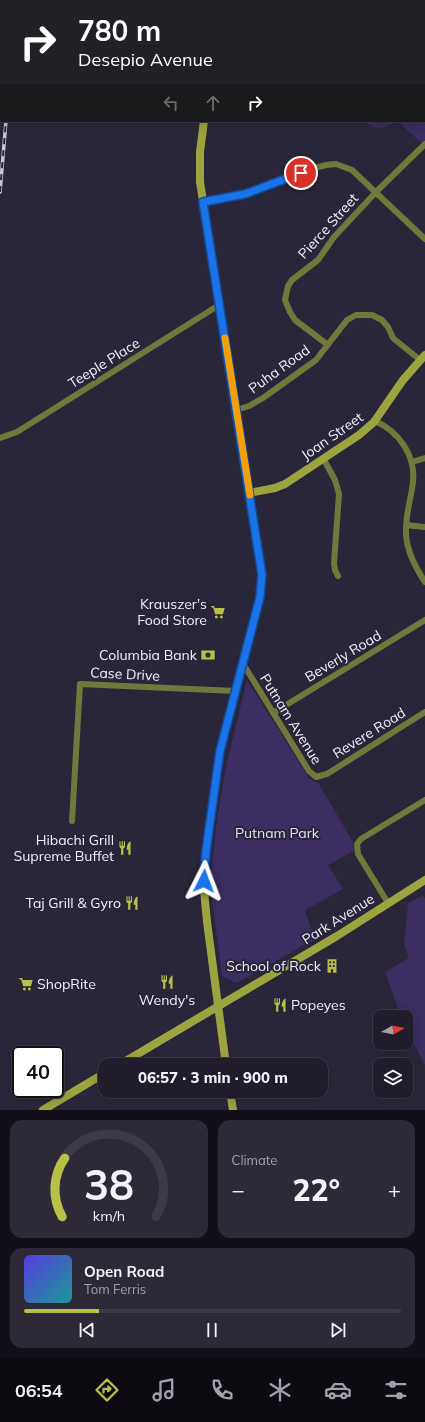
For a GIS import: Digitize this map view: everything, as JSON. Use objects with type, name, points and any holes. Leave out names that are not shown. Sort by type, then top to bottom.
[{"type":"street","points":[[204,122],[199,166],[203,202],[261,566],[262,584],[217,767],[204,872],[206,910],[225,1058]]},
{"type":"street","name":"Pierce Street","points":[[328,345],[295,320],[290,312],[286,300],[288,286],[292,280],[318,260],[334,237],[424,144]]},
{"type":"street","points":[[203,202],[245,194],[326,165],[336,164],[352,170],[425,239]]},
{"type":"street","name":"Teeple Place","points":[[0,438],[17,432],[219,305]]},
{"type":"street","name":"Puha Road","points":[[236,410],[256,402],[316,360],[347,320],[356,315],[372,315],[382,320],[388,327],[393,338],[423,358]]},
{"type":"street","name":"Joan Street","points":[[249,492],[275,488],[285,484],[359,435],[375,421],[403,380],[423,358]]},
{"type":"street","points":[[375,421],[391,430],[400,439],[412,462],[413,480],[406,525],[406,535],[409,552],[417,570],[425,582]]},
{"type":"street","points":[[323,458],[338,487],[339,502],[334,563],[338,576]]},
{"type":"street","points":[[412,462],[425,458]]},
{"type":"street","points":[[406,525],[425,527]]},
{"type":"street","name":"Beverly Road","points":[[273,713],[425,620]]},
{"type":"street","name":"Putnam Avenue","points":[[242,662],[308,771],[316,777],[327,774]]},
{"type":"street","name":"Case Drive","points":[[72,821],[80,684],[235,691]]},
{"type":"street","name":"Revere Road","points":[[327,774],[425,712]]},
{"type":"street","points":[[388,903],[358,854],[357,844],[361,839],[425,800]]},
{"type":"street","name":"Park Avenue","points":[[131,1058],[337,936],[425,880]]},
{"type":"street","points":[[43,1110],[98,1077]]},
{"type":"street","points":[[231,1098],[233,1110]]},
{"type":"green space","points":[[364,122],[398,122],[378,129]]},
{"type":"green space","points":[[398,122],[425,122],[425,146]]},
{"type":"green space","name":"Putnam Park","points":[[247,680],[309,778],[319,784],[353,842],[354,851],[328,865],[343,889],[305,910],[315,939],[237,983],[222,976],[210,883],[217,819],[227,761]]},
{"type":"green space","points":[[423,895],[425,899],[425,1065],[413,1042],[413,1010],[399,1010],[385,972],[409,958],[404,943],[408,903]]},
{"type":"railway","points":[[0,192],[6,122]]},
{"type":"slow traffic","points":[[225,338],[250,495]]},
{"type":"place","name":"Krauszer's Food Store","points":[[218,612]]},
{"type":"place","name":"Columbia Bank","points":[[208,655]]},
{"type":"place","name":"Hibachi Grill Supreme Buffet","points":[[125,848]]},
{"type":"place","name":"Taj Grill & Gyro","points":[[132,903]]},
{"type":"place","name":"School of Rock","points":[[332,966]]},
{"type":"place","name":"Wendy's","points":[[167,982]]},
{"type":"place","name":"ShopRite","points":[[26,984]]},
{"type":"place","name":"Popeyes","points":[[280,1005]]},
{"type":"route","points":[[204,881],[206,851],[220,751],[260,597],[262,575],[203,202],[235,197],[301,173]]}]
